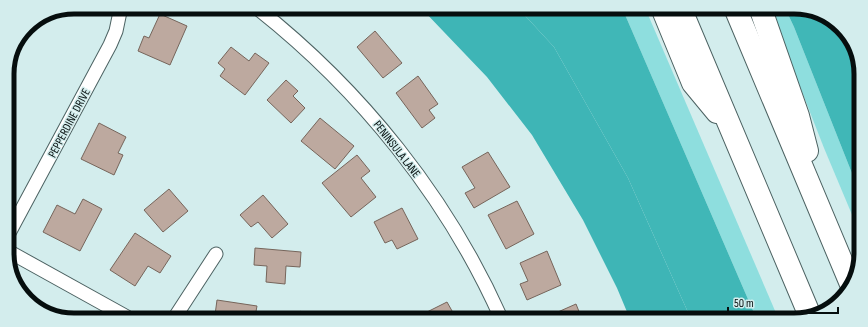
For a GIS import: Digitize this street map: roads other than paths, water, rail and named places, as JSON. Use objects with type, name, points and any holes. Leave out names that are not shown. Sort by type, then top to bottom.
[{"type":"highway","points":[[665,14],[693,83],[732,130]]},
{"type":"highway","points":[[683,14],[808,311]]},
{"type":"highway","points":[[738,14],[849,278]]},
{"type":"highway","points":[[761,14],[798,116],[821,213]]},
{"type":"street","name":"PEPPERDINE DRIVE","points":[[14,224],[107,51],[116,31],[120,14]]},
{"type":"street","name":"PENINSULA LANE","points":[[264,14],[324,66],[377,123],[403,155],[434,198],[465,248],[498,313]]},
{"type":"street","points":[[14,254],[120,313]]},
{"type":"street","points":[[178,313],[216,254]]}]
